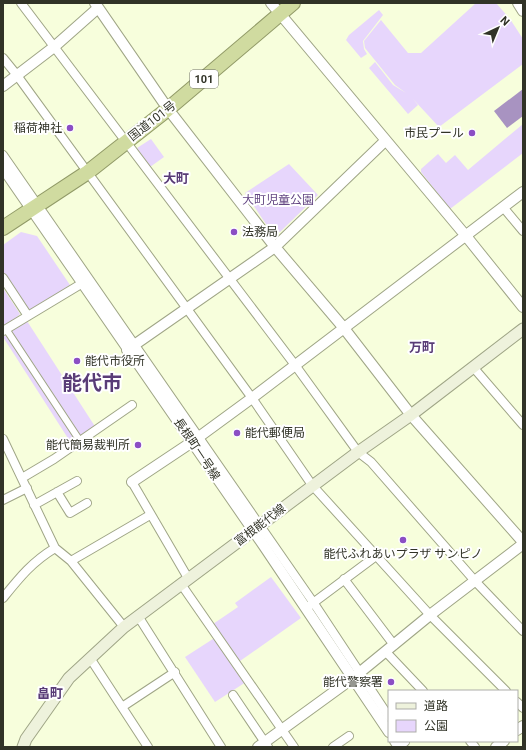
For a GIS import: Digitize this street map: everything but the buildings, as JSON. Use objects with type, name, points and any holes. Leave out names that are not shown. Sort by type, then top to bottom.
[{"type":"highway","name":"国道101号","points":[[3,228],[88,172],[168,109],[276,8],[293,3]]},
{"type":"main road","name":"富根能代線","points":[[23,747],[26,739],[69,678],[124,627],[312,485],[411,415],[523,329]]},
{"type":"street","points":[[20,3],[126,141],[228,279],[295,365],[358,452],[371,462],[475,581],[523,631]]},
{"type":"street","points":[[518,3],[523,11]]},
{"type":"street","points":[[3,86],[16,74],[54,47],[99,5],[168,109],[275,247],[343,327],[411,415],[523,543],[430,615],[357,676],[282,730],[264,745],[233,696]]},
{"type":"street","points":[[276,8],[385,141],[466,236],[523,307]]},
{"type":"street","points":[[3,58],[187,308],[312,485],[430,615],[505,690]]},
{"type":"street","points":[[130,347],[275,247],[385,141]]},
{"type":"street","points":[[3,156],[34,207]]},
{"type":"street","name":"長根町一号線","points":[[3,168],[34,207],[86,281],[130,347],[310,605],[357,676],[388,730]]},
{"type":"street","points":[[294,747],[184,581],[132,482],[195,440],[252,398],[343,327],[353,322],[523,192]]},
{"type":"street","points":[[503,207],[523,231]]},
{"type":"street","points":[[3,278],[28,316]]},
{"type":"street","points":[[80,441],[5,330],[86,281]]},
{"type":"street","points":[[473,367],[523,425]]},
{"type":"street","points":[[22,478],[80,441],[132,405]]},
{"type":"street","points":[[3,439],[55,548],[71,561],[124,627]]},
{"type":"street","points":[[34,505],[77,481]]},
{"type":"street","points":[[3,500],[27,488]]},
{"type":"street","points":[[58,492],[70,513],[87,502]]},
{"type":"street","points":[[71,561],[150,515]]},
{"type":"street","points":[[3,598],[27,568],[39,557],[55,548]]},
{"type":"street","points":[[310,605],[376,556]]},
{"type":"street","points":[[344,579],[394,645]]},
{"type":"street","points":[[138,616],[175,672],[220,747]]},
{"type":"street","points":[[386,652],[422,690]]},
{"type":"street","points":[[90,658],[148,747]]},
{"type":"street","points":[[122,707],[175,672]]},
{"type":"street","points":[[357,676],[388,716]]},
{"type":"street","points":[[333,747],[349,736]]},
{"type":"green space","points":[[476,3],[496,3],[510,19],[523,39],[523,64],[439,127],[413,99],[418,105],[408,114],[369,68],[375,62],[393,85],[406,93],[395,85],[365,48],[364,41],[381,20],[408,53],[421,53]]},
{"type":"green space","points":[[379,10],[383,15],[363,41],[364,49],[367,54],[361,58],[346,40],[349,35]]},
{"type":"green space","points":[[523,124],[523,153],[450,209],[421,172],[421,169],[438,154],[446,163],[455,155],[468,170]]},
{"type":"green space","points":[[151,139],[164,157],[150,167],[137,148]]},
{"type":"green space","name":"大町児童公園","points":[[289,164],[318,195],[280,232],[270,230],[245,193]]},
{"type":"green space","points":[[21,232],[37,236],[70,285],[30,311],[27,310],[3,274],[3,245]]},
{"type":"green space","points":[[3,288],[20,314],[14,320],[3,326]]},
{"type":"green space","points":[[27,321],[96,428],[71,443],[3,337]]},
{"type":"green space","points":[[271,577],[301,618],[240,661],[213,624],[238,607],[235,603]]},
{"type":"green space","points":[[216,637],[246,682],[215,702],[185,657]]},
{"type":"shaded area","name":"市民プール","points":[[523,89],[523,116],[507,128],[494,111]]},
{"type":"place","name":"稲荷神社","points":[[70,128]]},
{"type":"place","name":"市民プール","points":[[472,133]]},
{"type":"place","name":"法務局","points":[[234,232]]},
{"type":"place","name":"能代市役所","points":[[77,361]]},
{"type":"place","name":"能代郵便局","points":[[237,433]]},
{"type":"place","name":"能代簡易裁判所","points":[[138,445]]},
{"type":"place","name":"能代ふれあいプラザ サンピノ","points":[[403,540]]},
{"type":"place","name":"能代警察署","points":[[391,682]]},
{"type":"district","name":"大町","points":[[176,178]]},
{"type":"district","name":"万町","points":[[422,347]]},
{"type":"district","name":"能代市","points":[[92,383]]},
{"type":"district","name":"畠町","points":[[50,693]]}]
